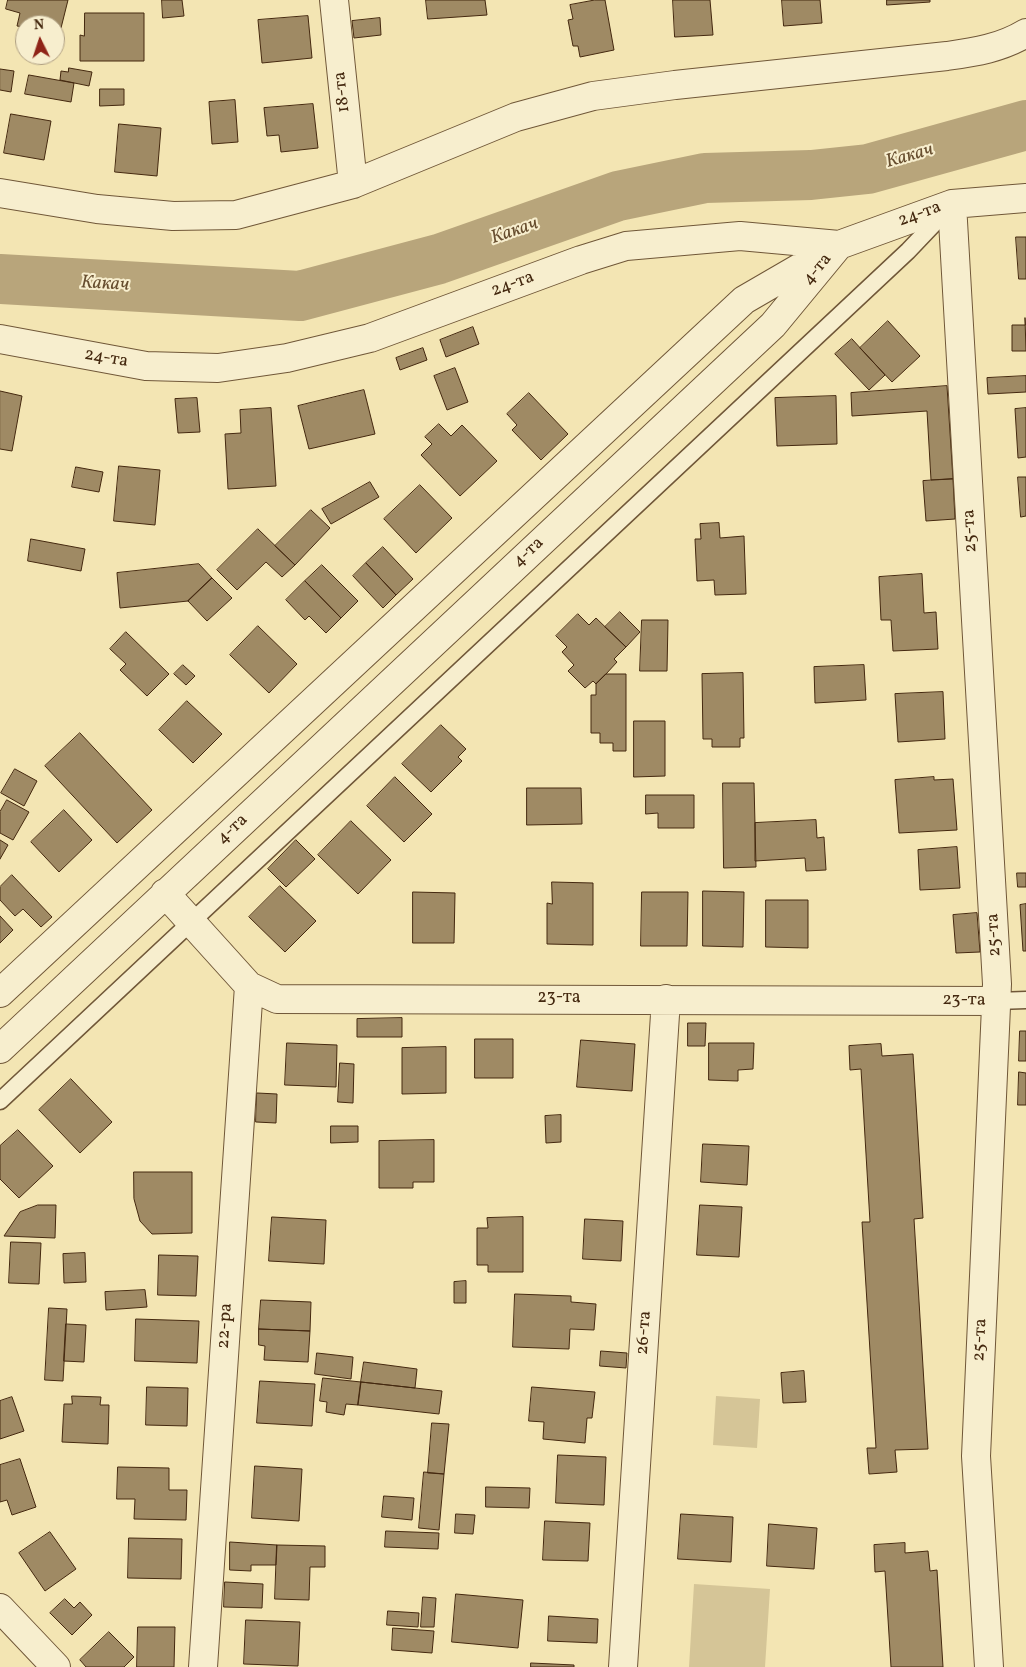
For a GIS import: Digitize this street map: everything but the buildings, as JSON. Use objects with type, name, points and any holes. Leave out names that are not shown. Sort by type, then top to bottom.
[{"type":"street","name":"18-та","points":[[334,0],[353,184]]},
{"type":"street","points":[[0,193],[97,209],[163,215],[236,215],[353,184],[516,117],[593,96],[675,85],[957,55],[1008,44],[1026,32]]},
{"type":"street","name":"24-та","points":[[0,340],[146,366],[218,368],[287,358],[370,338],[581,260],[626,246],[740,236],[839,245],[952,204],[1026,198]]},
{"type":"street","name":"25-та","points":[[952,204],[998,984],[976,1456],[988,1667]]},
{"type":"street","name":"4-та","points":[[0,1049],[773,325],[839,245]]},
{"type":"street","name":"4-та","points":[[0,993],[744,300],[839,245]]},
{"type":"street","name":"23-та","points":[[165,893],[193,921],[249,986],[277,999],[666,999],[997,1002]]},
{"type":"street","name":"22-ра","points":[[202,1667],[249,986]]},
{"type":"street","name":"26-та","points":[[623,1667],[666,999]]},
{"type":"street","points":[[0,1608],[56,1667]]},
{"type":"lane","points":[[0,1101],[901,258],[952,204]]},
{"type":"lane","points":[[997,1002],[1026,1000]]},
{"type":"shaded area","points":[[716,1396],[760,1399],[757,1448],[713,1445]]},
{"type":"shaded area","points":[[694,1584],[770,1589],[765,1667],[689,1667]]},
{"type":"waterway","name":"Какач","points":[[0,279],[300,296],[439,259],[618,196],[705,178],[811,175],[868,169],[1026,125]]}]
